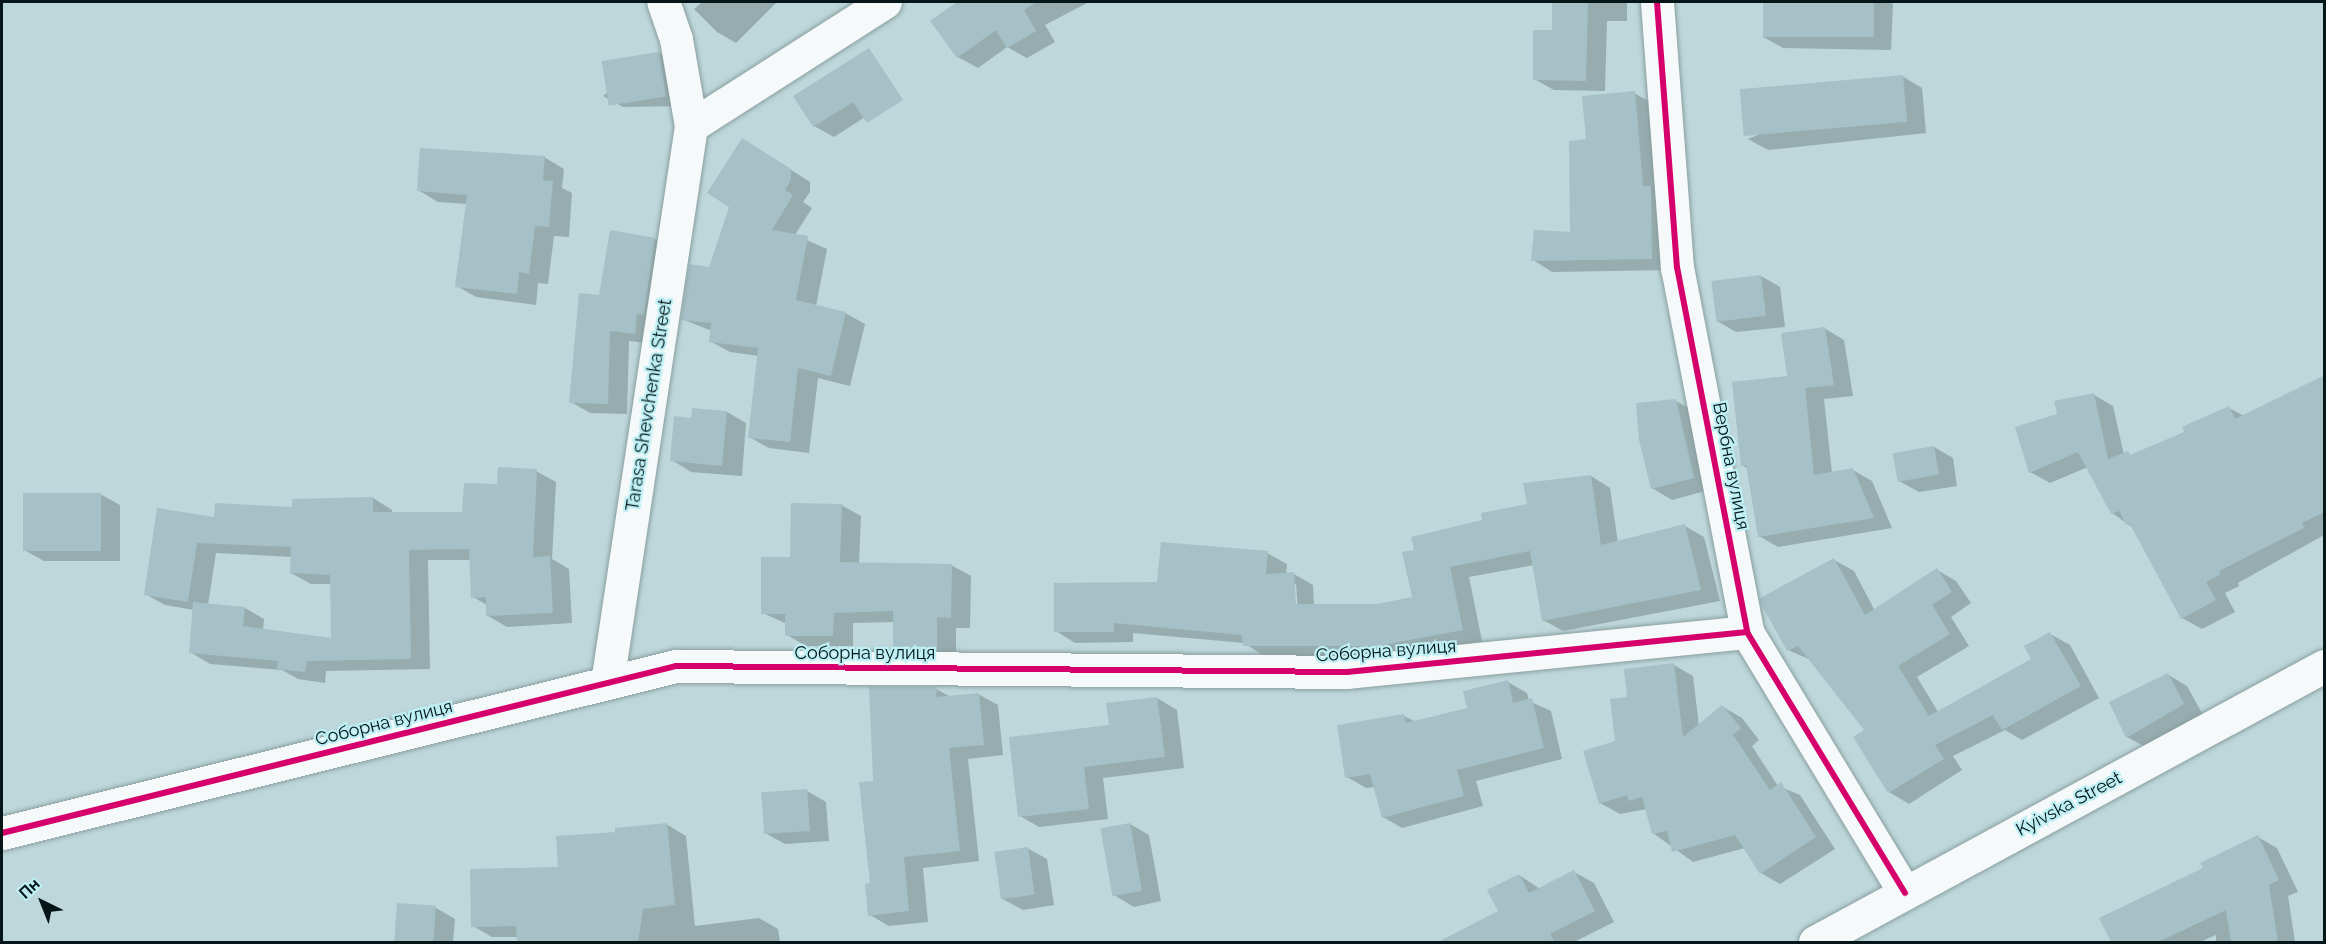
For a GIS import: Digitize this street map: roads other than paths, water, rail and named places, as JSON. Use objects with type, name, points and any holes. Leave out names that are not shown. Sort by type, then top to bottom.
[{"type":"street","name":"Tarasa Shevchenka Street","points":[[607,683],[691,126],[676,39],[663,2]]},
{"type":"street","points":[[691,126],[885,2]]},
{"type":"street","name":"Вербна вулиця","points":[[1657,2],[1677,267],[1747,632],[1905,893]]},
{"type":"street","name":"Соборна вулиця","points":[[2,833],[676,666],[1347,672],[1747,632]]},
{"type":"street","name":"Kyivska Street","points":[[1815,942],[2325,666]]}]
